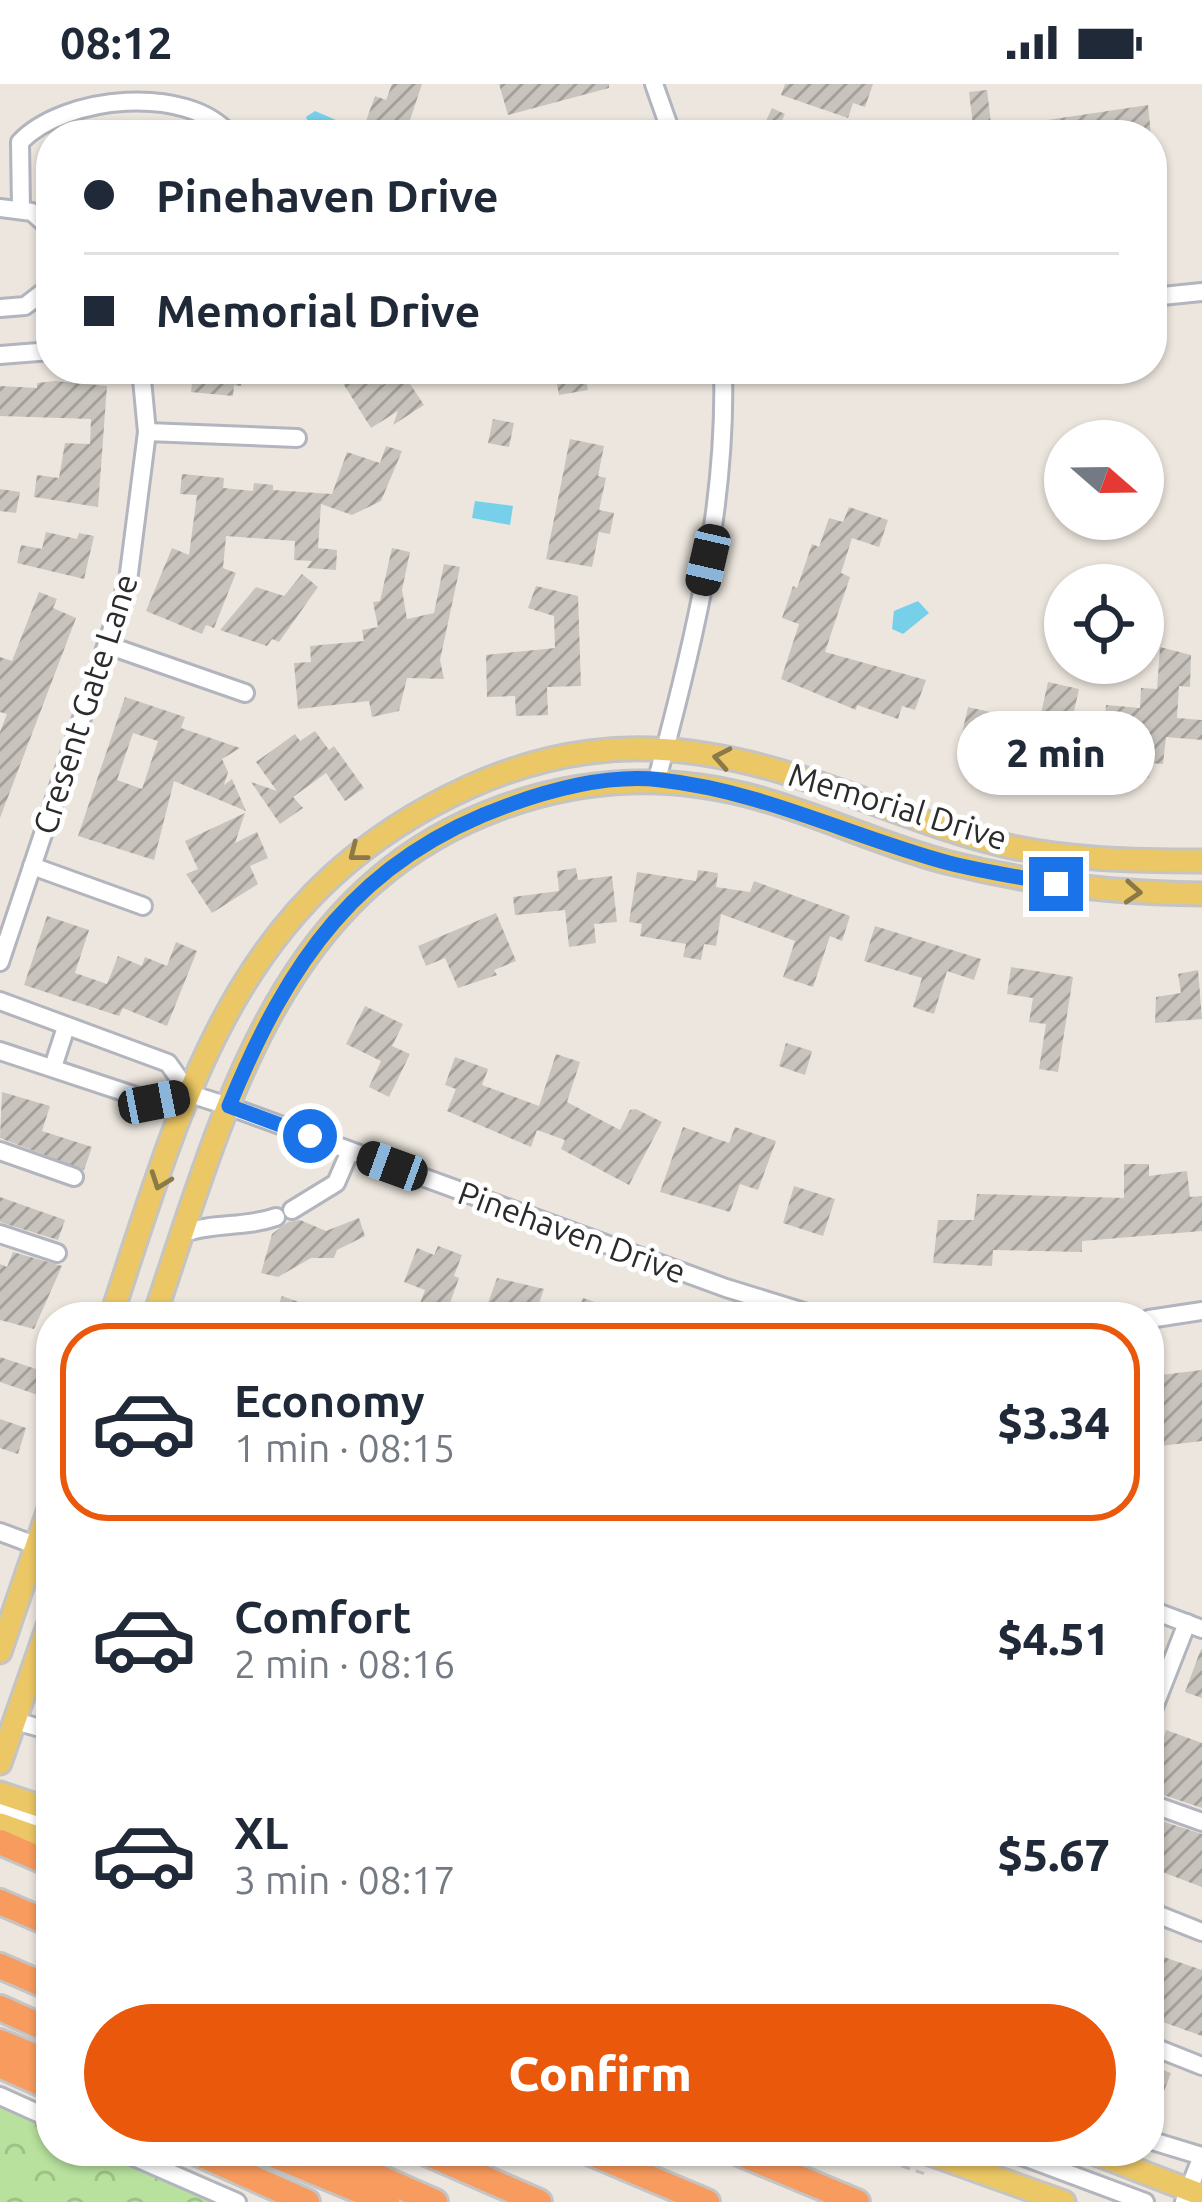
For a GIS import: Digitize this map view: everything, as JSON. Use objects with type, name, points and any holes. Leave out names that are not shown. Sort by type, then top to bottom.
[{"type":"highway","points":[[0,1841],[36,1857]]},
{"type":"highway","points":[[0,1902],[36,1918]]},
{"type":"highway","points":[[0,1966],[36,1982]]},
{"type":"highway","points":[[0,2008],[36,2024]]},
{"type":"highway","points":[[5,2052],[36,2059]]},
{"type":"highway","points":[[5,2052],[36,2076]]},
{"type":"highway","points":[[227,2166],[307,2202]]},
{"type":"highway","points":[[300,2166],[387,2202]]},
{"type":"highway","points":[[354,2166],[435,2202]]},
{"type":"highway","points":[[456,2166],[539,2202]]},
{"type":"highway","points":[[622,2166],[707,2202]]},
{"type":"highway","points":[[770,2166],[857,2202]]},
{"type":"main road","name":"Memorial Drive","points":[[116,1302],[216,1030],[264,948],[299,903],[383,832],[498,774],[617,746],[665,749],[769,768],[1001,844],[1060,855],[1202,861]]},
{"type":"main road","name":"Memorial Drive","points":[[159,1302],[229,1106],[282,988],[337,915],[380,875],[467,820],[577,785],[658,779],[759,798],[948,862],[1056,884],[1202,894]]},
{"type":"main road","points":[[1056,884],[1060,855]]},
{"type":"main road","points":[[0,1650],[36,1567]]},
{"type":"main road","points":[[0,1762],[36,1660]]},
{"type":"main road","points":[[0,1793],[36,1806]]},
{"type":"main road","points":[[0,1824],[36,1837]]},
{"type":"main road","points":[[964,2166],[1064,2202]]},
{"type":"main road","points":[[1122,2166],[1191,2196]]},
{"type":"street","points":[[655,84],[664,120]]},
{"type":"street","points":[[51,120],[111,102],[170,100],[204,111],[214,120]]},
{"type":"street","points":[[21,208],[20,142],[36,131]]},
{"type":"street","points":[[0,208],[21,208],[36,219]]},
{"type":"street","points":[[1167,296],[1202,292]]},
{"type":"street","points":[[0,308],[25,306],[36,298]]},
{"type":"street","points":[[0,356],[36,352]]},
{"type":"street","name":"Cresent Gate Lane","points":[[0,962],[110,646],[131,563],[147,432],[143,384]]},
{"type":"street","points":[[658,779],[708,560],[725,435],[723,384]]},
{"type":"street","points":[[147,432],[297,438]]},
{"type":"street","points":[[110,646],[245,693]]},
{"type":"street","points":[[32,866],[143,907]]},
{"type":"street","points":[[0,1001],[168,1064],[190,1094],[154,1102],[0,1051]]},
{"type":"street","points":[[53,1067],[66,1027]]},
{"type":"street","name":"Pinehaven Drive","points":[[190,1094],[771,1302]]},
{"type":"street","points":[[184,1233],[207,1225],[247,1227],[284,1214],[336,1183],[350,1150]]},
{"type":"street","points":[[0,1151],[74,1177]]},
{"type":"street","points":[[0,1234],[57,1253]]},
{"type":"street","points":[[1164,1317],[1202,1312]]},
{"type":"street","points":[[0,1532],[36,1545]]},
{"type":"street","points":[[1164,1615],[1194,1626],[1164,1689]]},
{"type":"street","points":[[15,1720],[36,1727]]},
{"type":"street","points":[[0,1808],[36,1810]]},
{"type":"street","points":[[1164,1808],[1202,1822]]},
{"type":"street","points":[[1164,1917],[1202,1932]]},
{"type":"street","points":[[1164,2051],[1202,2066]]},
{"type":"street","points":[[0,2096],[36,2113]]},
{"type":"street","points":[[1164,2145],[1202,2156],[1191,2196]]},
{"type":"street","points":[[154,2166],[237,2202]]},
{"type":"street","points":[[1048,2166],[1145,2202]]},
{"type":"green space","points":[[0,2106],[36,2122],[36,2166],[139,2166],[222,2202],[0,2202]]},
{"type":"water","points":[[315,111],[336,120],[307,120]]},
{"type":"water","points":[[475,501],[513,506],[510,525],[472,518]]},
{"type":"water","points":[[918,601],[929,613],[903,634],[892,629],[894,611]]},
{"type":"building","points":[[392,84],[422,84],[410,120],[366,120],[375,96],[386,100]]},
{"type":"building","points":[[499,84],[609,84],[609,88],[508,115]]},
{"type":"building","points":[[785,84],[873,84],[865,107],[853,103],[848,118],[781,95]]},
{"type":"building","points":[[987,90],[991,120],[972,120],[969,92]]},
{"type":"building","points":[[1148,105],[1150,120],[1047,120]]},
{"type":"building","points":[[772,108],[785,114],[782,120],[766,120]]},
{"type":"building","points":[[37,384],[107,386],[98,507],[34,497],[37,475],[59,478],[65,443],[90,444],[91,419],[0,416],[0,386],[37,388]]},
{"type":"building","points":[[192,384],[241,384],[234,385],[233,396],[191,392]]},
{"type":"building","points":[[343,384],[410,384],[424,405],[393,425],[398,411],[371,428]]},
{"type":"building","points":[[557,384],[587,384],[588,390],[559,395]]},
{"type":"building","points":[[493,419],[514,423],[509,447],[488,443]]},
{"type":"building","points":[[570,439],[604,446],[598,476],[606,478],[599,510],[614,513],[610,534],[599,532],[592,567],[546,559]]},
{"type":"building","points":[[386,446],[402,451],[381,501],[352,515],[321,504],[318,548],[337,550],[336,570],[307,568],[312,561],[294,560],[295,541],[226,536],[223,568],[236,573],[214,628],[206,625],[202,634],[146,611],[172,548],[189,555],[197,495],[180,494],[182,474],[224,478],[223,488],[253,491],[254,483],[273,485],[273,490],[332,494],[347,452],[380,463]]},
{"type":"building","points":[[0,489],[20,492],[16,513],[0,511]]},
{"type":"building","points":[[849,507],[888,520],[879,547],[852,538],[841,573],[850,577],[825,652],[926,680],[915,710],[902,706],[898,719],[857,705],[856,710],[781,679],[799,624],[782,618],[793,586],[797,588],[812,544],[819,547],[829,518],[843,522]]},
{"type":"building","points":[[46,532],[77,539],[79,533],[94,536],[84,579],[17,563],[21,545],[42,549]]},
{"type":"building","points":[[392,548],[410,552],[402,590],[407,619],[434,613],[444,564],[460,567],[440,660],[444,679],[407,678],[399,711],[372,717],[369,701],[298,709],[294,663],[311,662],[310,646],[364,641],[362,630],[378,627],[373,602],[380,601]]},
{"type":"building","points":[[302,574],[318,587],[279,642],[272,639],[267,646],[220,630],[256,587],[284,596]]},
{"type":"building","points":[[536,586],[578,596],[581,686],[547,687],[548,715],[516,716],[515,696],[487,697],[486,655],[555,648],[554,616],[528,608]]},
{"type":"building","points":[[39,592],[57,599],[53,608],[76,618],[0,818],[0,732],[7,714],[0,712],[0,657],[12,661]]},
{"type":"building","points":[[1164,648],[1191,655],[1190,687],[1179,686],[1177,718],[1202,720],[1202,740],[1166,737],[1163,764],[1150,763],[1149,778],[1121,776],[1123,743],[1103,741],[1106,705],[1140,708],[1141,688],[1157,689],[1157,684],[1164,684]]},
{"type":"building","points":[[1048,684],[1079,689],[1062,764],[1015,754],[1010,775],[990,770],[994,754],[959,747],[968,707],[1039,723]]},
{"type":"building","points":[[125,697],[185,717],[181,728],[240,748],[222,759],[228,772],[224,785],[232,779],[246,811],[174,781],[154,860],[78,836]],"holes":[[[133,733],[158,741],[142,789],[117,780]]]},
{"type":"building","points":[[315,731],[329,750],[334,746],[364,788],[345,801],[326,773],[293,797],[303,808],[280,824],[251,782],[277,791],[256,762],[295,734],[300,741]]},
{"type":"building","points":[[245,813],[235,843],[257,832],[268,858],[250,866],[258,884],[212,913],[186,874],[198,869],[185,841]]},
{"type":"building","points":[[576,868],[578,880],[612,876],[617,922],[594,924],[596,943],[569,947],[565,910],[515,915],[513,897],[559,891],[557,871]]},
{"type":"building","points":[[698,870],[718,873],[716,887],[750,892],[754,881],[850,916],[842,941],[830,936],[813,987],[783,977],[795,941],[721,914],[716,946],[704,944],[701,960],[683,957],[686,944],[640,936],[642,924],[629,922],[637,872],[696,881]]},
{"type":"building","points":[[496,913],[516,961],[494,970],[497,975],[458,988],[445,958],[426,966],[418,946]]},
{"type":"building","points":[[47,916],[89,930],[75,973],[107,984],[118,956],[142,966],[145,957],[167,966],[176,942],[197,951],[167,1026],[123,1008],[119,1016],[24,985]]},
{"type":"building","points":[[875,926],[981,959],[974,980],[947,971],[934,1014],[913,1007],[922,978],[864,961]]},
{"type":"building","points":[[1011,967],[1073,977],[1058,1072],[1039,1069],[1046,1024],[1029,1022],[1033,998],[1007,994]]},
{"type":"building","points":[[1198,970],[1202,1019],[1155,1023],[1156,997],[1181,993],[1178,974]]},
{"type":"building","points":[[365,1006],[403,1024],[392,1046],[410,1054],[389,1097],[369,1087],[381,1061],[346,1044]]},
{"type":"building","points":[[786,1043],[812,1051],[805,1075],[779,1066]]},
{"type":"building","points":[[556,1054],[580,1062],[567,1102],[620,1130],[630,1110],[662,1122],[629,1185],[561,1149],[565,1140],[537,1130],[531,1147],[447,1111],[456,1089],[445,1085],[455,1057],[488,1069],[482,1085],[539,1106]]},
{"type":"building","points":[[2,1092],[50,1106],[42,1131],[92,1147],[84,1170],[0,1138]]},
{"type":"building","points":[[683,1127],[729,1143],[735,1127],[776,1141],[758,1190],[740,1184],[730,1212],[660,1192]]},
{"type":"building","points":[[1124,1164],[1149,1164],[1149,1176],[1187,1171],[1190,1197],[1202,1196],[1202,1231],[1082,1241],[1082,1252],[993,1250],[992,1266],[933,1263],[938,1220],[974,1220],[977,1194],[1124,1198]]},
{"type":"building","points":[[794,1186],[835,1199],[823,1236],[783,1223]]},
{"type":"building","points":[[0,1197],[65,1220],[58,1240],[0,1222]]},
{"type":"building","points":[[359,1218],[365,1236],[337,1250],[334,1258],[311,1258],[278,1277],[261,1273],[272,1234],[288,1222],[300,1220],[326,1231]]},
{"type":"building","points":[[438,1246],[462,1255],[450,1302],[421,1302],[425,1290],[404,1282],[417,1248],[434,1255]]},
{"type":"building","points":[[13,1252],[62,1266],[46,1302],[36,1302],[34,1329],[0,1320],[0,1264],[7,1267]]},
{"type":"building","points":[[497,1278],[544,1289],[539,1302],[488,1302]]},
{"type":"building","points":[[0,1357],[36,1369],[36,1394],[0,1382]]},
{"type":"building","points":[[1202,1370],[1202,1441],[1164,1446],[1164,1375]]},
{"type":"building","points":[[0,1419],[26,1428],[18,1454],[0,1448]]},
{"type":"building","points":[[1202,1650],[1202,1698],[1185,1692]]},
{"type":"building","points":[[1166,1730],[1202,1743],[1202,1808],[1164,1795]]},
{"type":"building","points":[[1164,1822],[1202,1834],[1202,1887],[1164,1873]]},
{"type":"building","points":[[1164,1957],[1202,1970],[1202,2036],[1164,2022]]},
{"type":"route","points":[[310,1136],[229,1106],[282,988],[337,915],[380,875],[467,820],[536,795],[577,785],[658,779],[759,798],[948,862],[1056,884]]}]
